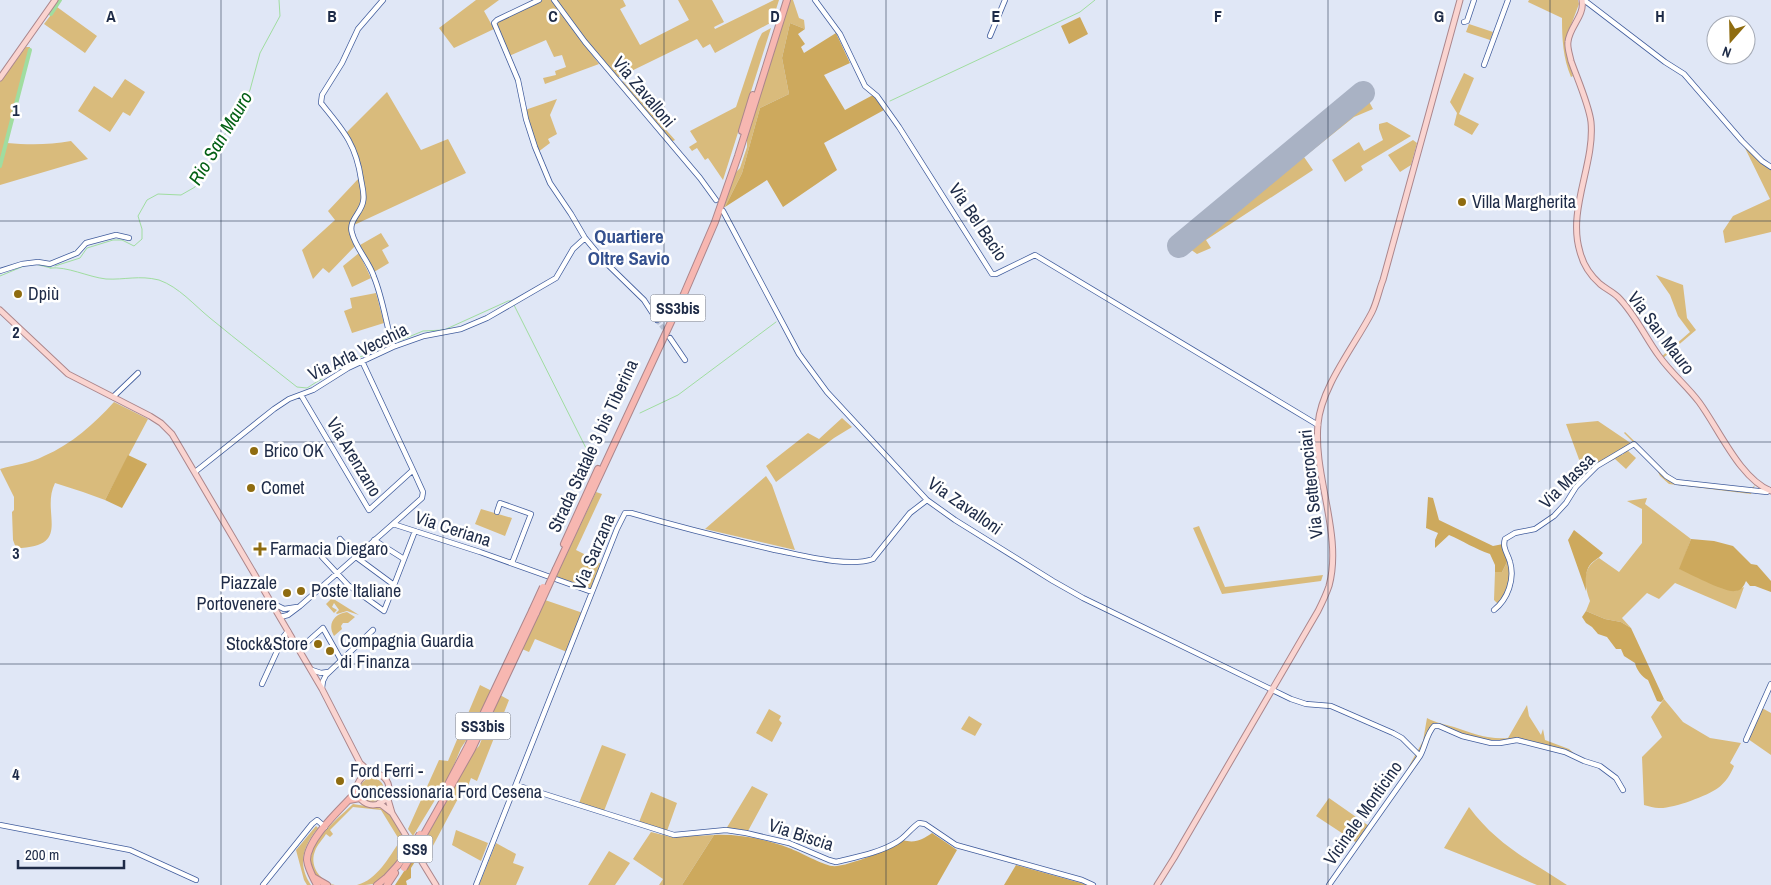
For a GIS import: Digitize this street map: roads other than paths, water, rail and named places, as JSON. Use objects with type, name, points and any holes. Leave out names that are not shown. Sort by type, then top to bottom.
[{"type":"highway","name":"Strada Statale 3 bis Tiberina","points":[[774,37],[783,0]]},
{"type":"highway","name":"Strada Statale 3 bis Tiberina","points":[[401,866],[422,835],[534,612],[696,257],[734,155],[787,0]]},
{"type":"highway","points":[[319,885],[308,868],[307,858],[309,849],[314,839],[357,791]]},
{"type":"highway","points":[[349,800],[360,798]]},
{"type":"highway","points":[[376,885],[401,866]]},
{"type":"highway","points":[[387,885],[401,866]]},
{"type":"highway","points":[[392,885],[401,866]]},
{"type":"highway","points":[[312,876],[327,885]]},
{"type":"main road","points":[[0,78],[55,0]]},
{"type":"main road","name":"Via Settecrociari","points":[[1156,885],[1174,858],[1273,690],[1318,611],[1329,586],[1332,566],[1331,540],[1319,455],[1318,425],[1322,403],[1372,310],[1383,280],[1460,0]]},
{"type":"main road","name":"Via San Mauro","points":[[1583,0],[1582,8],[1570,36],[1568,46],[1591,120],[1590,147],[1581,190],[1577,230],[1580,253],[1594,278],[1618,297],[1632,314],[1673,375],[1698,400],[1744,470],[1756,483],[1770,491]]},
{"type":"main road","points":[[0,310],[68,374],[161,423],[172,434],[343,726],[360,763],[362,778]]},
{"type":"main road","points":[[360,763],[371,774]]},
{"type":"main road","points":[[371,774],[378,774],[386,780],[388,787],[387,796],[380,803],[369,804],[360,798],[357,791],[362,778],[371,774]]},
{"type":"main road","name":"SS9","points":[[387,796],[392,814]]},
{"type":"main road","name":"SS9","points":[[380,803],[392,814],[436,885]]},
{"type":"street","points":[[384,0],[358,30],[342,63],[322,95],[321,103],[346,135],[355,150],[359,163],[364,202],[352,224],[351,230],[355,242],[374,276],[392,344]]},
{"type":"street","points":[[539,0],[494,23],[518,80],[526,119],[544,168],[550,183],[585,238],[604,261],[644,300],[657,320]]},
{"type":"street","name":"Via Zavalloni","points":[[554,0],[585,42],[700,178],[716,200]]},
{"type":"street","name":"Via Bel Bacio","points":[[815,0],[840,34],[865,86],[877,96],[890,114],[927,169],[992,274],[996,274],[1035,255],[1318,425]]},
{"type":"street","points":[[990,36],[1005,0]]},
{"type":"street","points":[[1464,22],[1467,21],[1474,0]]},
{"type":"street","points":[[1484,65],[1508,0]]},
{"type":"street","points":[[1583,0],[1684,74],[1742,141],[1762,162],[1771,167]]},
{"type":"street","name":"Via Zavalloni","points":[[723,212],[799,354],[813,375],[927,500],[962,524],[1083,598],[1304,704],[1331,706],[1393,733],[1406,742],[1420,756]]},
{"type":"street","points":[[0,271],[22,264],[38,262],[50,264],[77,253],[86,242],[116,235],[129,238]]},
{"type":"street","name":"Via Arla Vecchia","points":[[195,472],[288,399],[313,390],[392,344],[461,329],[514,304],[556,278],[573,249],[585,238]]},
{"type":"street","points":[[670,338],[685,360]]},
{"type":"street","points":[[362,361],[423,492],[422,498],[393,524]]},
{"type":"street","points":[[113,397],[138,373]]},
{"type":"street","name":"Via Arenzano","points":[[301,395],[369,510],[413,470]]},
{"type":"street","name":"Via Massa","points":[[1494,610],[1503,599],[1511,584],[1511,566],[1504,548],[1506,539],[1515,533],[1534,529],[1554,516],[1566,503],[1576,487],[1597,466],[1634,444],[1666,476],[1676,482],[1770,491]]},
{"type":"street","name":"Via Sarzana","points":[[476,885],[617,529],[626,513],[632,513],[703,534],[816,558],[864,562],[873,558],[910,513],[927,500]]},
{"type":"street","points":[[497,512],[500,503],[531,514],[512,563]]},
{"type":"street","name":"Via Ceriana","points":[[284,624],[288,615],[338,574],[393,524],[512,563],[592,592]]},
{"type":"street","points":[[322,557],[348,585],[384,611],[415,531]]},
{"type":"street","points":[[340,539],[356,557],[394,585]]},
{"type":"street","points":[[374,540],[404,559]]},
{"type":"street","points":[[272,603],[286,609],[280,616]]},
{"type":"street","name":"Via Ceriana","points":[[286,609],[300,606]]},
{"type":"street","name":"Via Ceriana","points":[[280,616],[288,615]]},
{"type":"street","points":[[304,645],[323,628],[341,660]]},
{"type":"street","points":[[317,679],[341,660],[372,630]]},
{"type":"street","points":[[262,684],[288,631]]},
{"type":"street","points":[[311,670],[318,673],[326,673]]},
{"type":"street","points":[[322,689],[326,673]]},
{"type":"street","points":[[1746,740],[1771,684]]},
{"type":"street","points":[[1420,756],[1425,748],[1432,727],[1439,726],[1462,736],[1491,743],[1517,740],[1565,752],[1600,766],[1616,778],[1622,790]]},
{"type":"street","name":"Vicinale Monticino","points":[[1330,885],[1420,756]]},
{"type":"street","name":"Via Biscia","points":[[516,784],[674,835],[726,830],[746,833],[789,843],[836,862],[889,846],[899,841],[918,823],[924,824],[956,844],[1056,872],[1093,885]]},
{"type":"street","points":[[263,885],[312,824],[317,820],[325,826]]},
{"type":"street","points":[[0,825],[130,850],[196,880]]},
{"type":"waterway","points":[[51,14],[60,0]]},
{"type":"waterway","name":"Rio San Mauro","points":[[55,266],[80,258],[87,248],[113,240],[122,240],[134,246],[142,239],[142,229],[138,216],[147,200],[158,194],[181,195],[195,187],[250,90],[260,53],[280,16],[279,0]]},
{"type":"waterway","points":[[890,101],[1080,12],[1095,0]]},
{"type":"waterway","points":[[0,166],[30,50]]},
{"type":"waterway","name":"Rio San Mauro","points":[[35,264],[51,268]]},
{"type":"waterway","name":"Rio San Mauro","points":[[0,276],[24,266]]},
{"type":"waterway","points":[[50,268],[63,269],[106,279],[145,278],[166,283],[180,292],[297,387],[307,388],[348,362],[391,344]]},
{"type":"waterway","points":[[394,343],[423,331],[444,330],[508,301],[512,301]]},
{"type":"waterway","points":[[514,305],[591,458]]},
{"type":"waterway","points":[[640,413],[678,395],[776,322]]},
{"type":"tunnel","points":[[657,320],[667,333]]},
{"type":"place","name":"Villa Margherita","points":[[1462,202]]},
{"type":"place","name":"Dpiù","points":[[18,294]]},
{"type":"place","name":"Brico OK","points":[[254,451]]},
{"type":"place","name":"Comet","points":[[251,488]]},
{"type":"place","name":"Farmacia Diegaro","points":[[260,549]]},
{"type":"place","name":"Poste Italiane","points":[[301,591]]},
{"type":"place","name":"Piazzale Portovenere","points":[[287,593]]},
{"type":"place","name":"Stock&Store","points":[[318,644]]},
{"type":"place","name":"Compagnia Guardia di Finanza","points":[[330,651]]},
{"type":"place","name":"Ford Ferri - Concessionaria Ford Cesena","points":[[340,781]]},
{"type":"district","name":"Quartiere Oltre Savio","points":[[629,247]]}]
